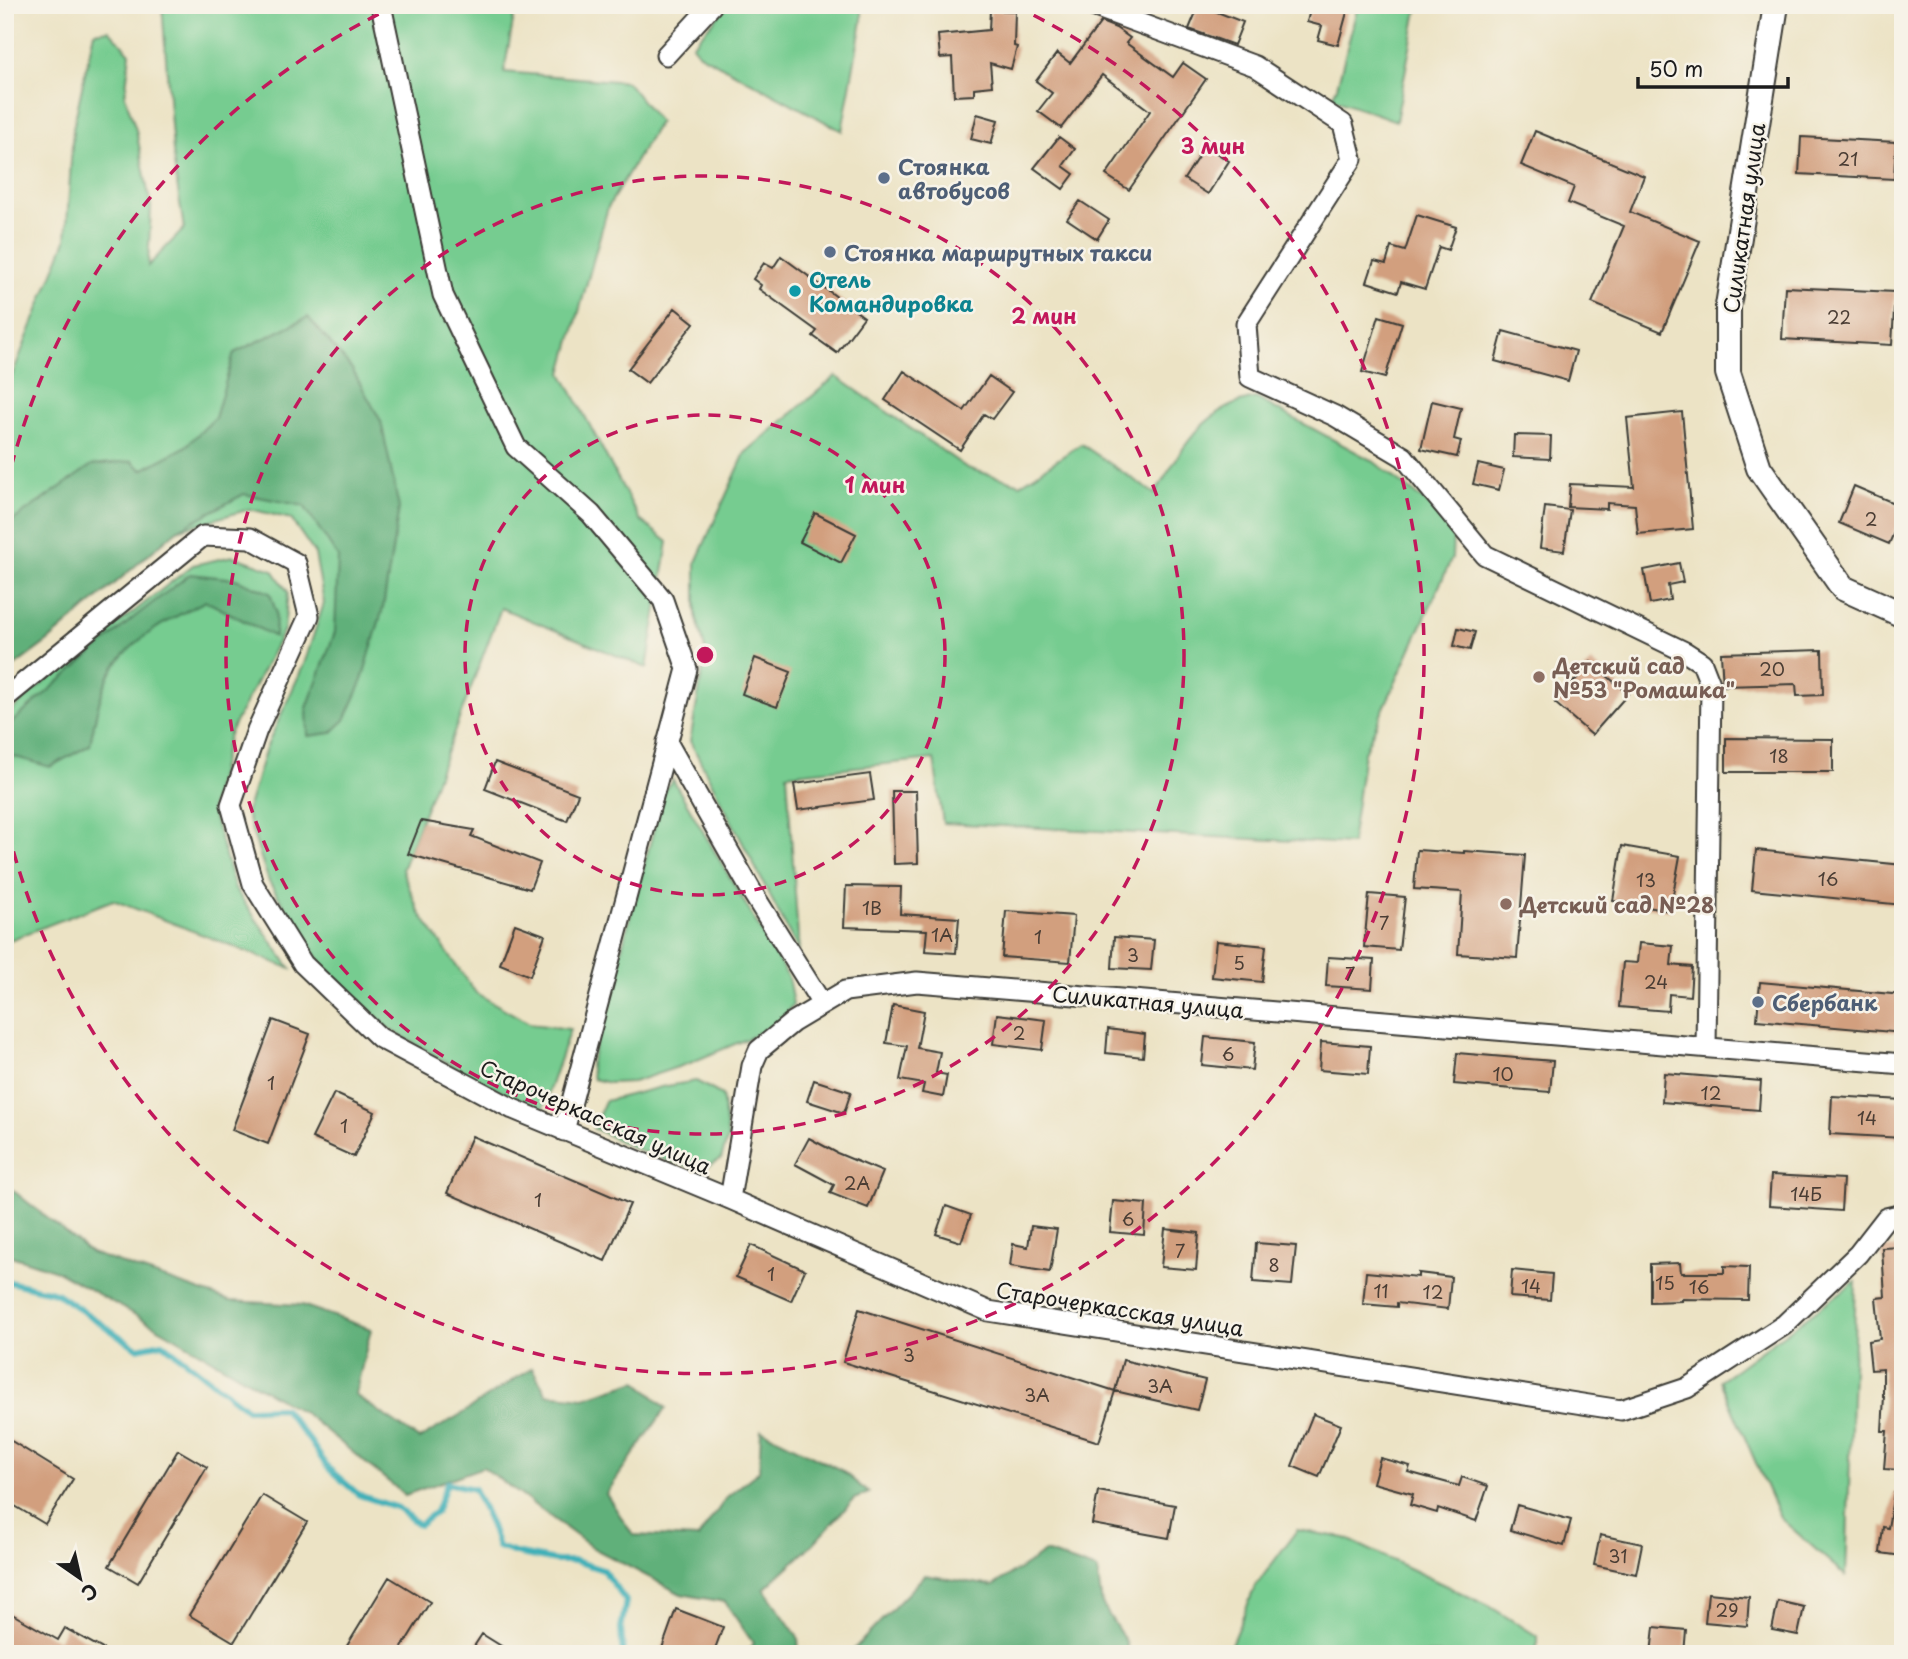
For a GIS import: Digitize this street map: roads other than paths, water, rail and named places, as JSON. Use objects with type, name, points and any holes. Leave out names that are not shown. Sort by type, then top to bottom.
[{"type":"street","points":[[380,5],[443,295],[516,447],[591,514],[663,600],[687,669],[564,1131]]},
{"type":"street","points":[[666,55],[712,5]]},
{"type":"street","points":[[1090,5],[1255,66],[1343,124],[1352,159],[1246,324],[1250,377],[1335,416],[1404,457],[1485,555],[1685,652],[1702,663],[1711,686],[1706,1047]]},
{"type":"street","name":"Силикатная улица","points":[[1776,5],[1728,306],[1728,373],[1759,468],[1843,588],[1903,615]]},
{"type":"street","name":"Старочеркасская улица","points":[[5,698],[203,536],[250,538],[296,563],[309,616],[257,730],[231,805],[253,884],[303,964],[380,1038],[513,1110],[730,1199],[988,1311],[1621,1410],[1687,1388],[1784,1325],[1858,1254],[1886,1219],[1903,1214]]},
{"type":"street","points":[[667,742],[752,892],[822,1004]]},
{"type":"street","name":"Силикатная улица","points":[[730,1199],[752,1066],[759,1051],[793,1021],[845,990],[917,982],[1903,1064]]},
{"type":"waterway","points":[[5,1281],[56,1293],[137,1348],[163,1343],[247,1409],[283,1408],[328,1468],[359,1495],[398,1508],[419,1525],[436,1512],[447,1483],[474,1489],[498,1547],[556,1561],[575,1561],[603,1570],[626,1601],[621,1629],[623,1654]]},
{"type":"place","name":"Стоянка автобусов","points":[[884,178]]},
{"type":"place","name":"Стоянка маршрутных такси","points":[[830,252]]},
{"type":"place","name":"Отель Командировка","points":[[795,291]]},
{"type":"place","name":"Детский сад №53 \"Ромашка\"","points":[[1539,677]]},
{"type":"place","name":"Детский сад №28","points":[[1506,904]]},
{"type":"place","name":"Сбербанк","points":[[1758,1002]]}]
